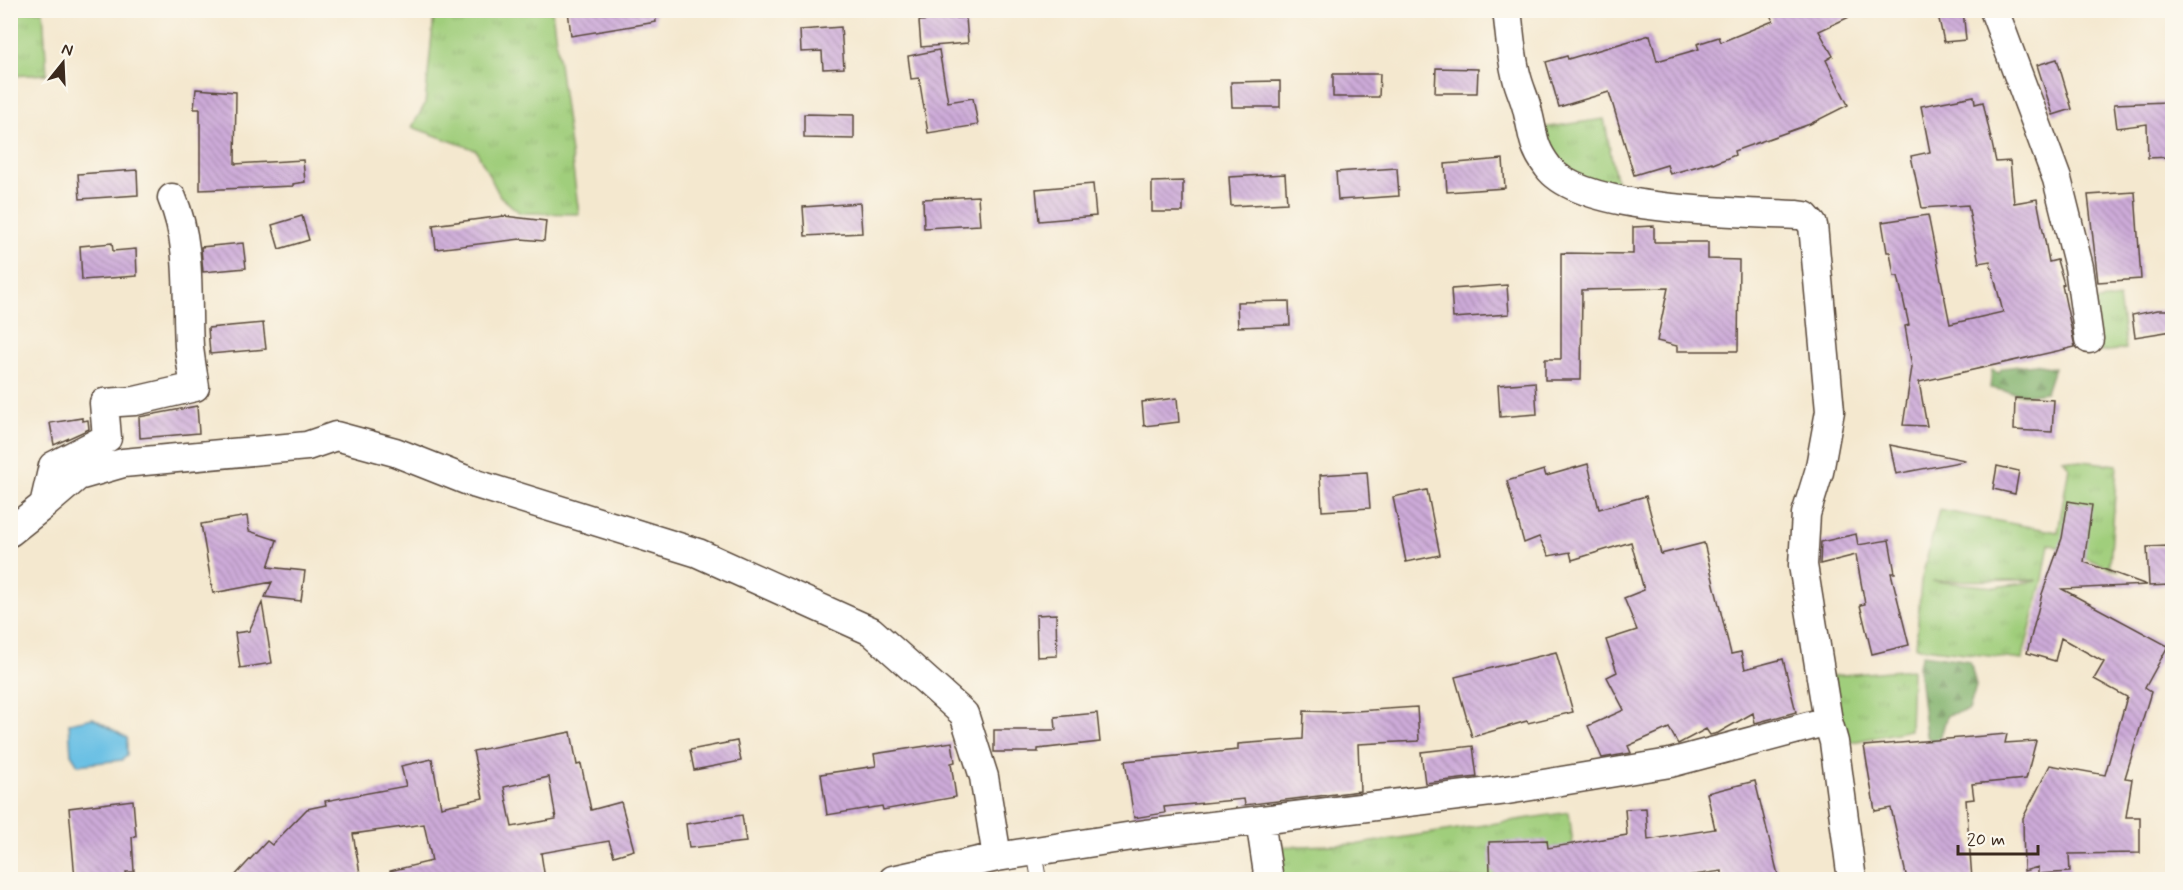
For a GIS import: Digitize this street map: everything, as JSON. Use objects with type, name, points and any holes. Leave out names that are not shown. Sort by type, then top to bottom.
[{"type":"street","points":[[1507,10],[1516,76],[1528,113],[1532,141],[1554,173],[1588,193],[1624,202],[1743,214],[1798,215],[1805,216],[1813,225],[1830,411],[1819,472],[1806,513],[1803,565],[1828,721],[1834,742],[1852,879]]},
{"type":"street","points":[[1994,10],[2057,179],[2079,267],[2089,339]]},
{"type":"street","points":[[44,505],[53,466],[106,438],[104,404],[135,401],[195,387],[189,347],[188,279],[179,214],[172,198]]},
{"type":"street","points":[[10,532],[78,476],[123,463],[307,446],[336,436],[395,452],[476,484],[698,553],[871,630],[964,714],[984,777],[997,857]]},
{"type":"street","points":[[893,879],[997,857],[1232,821],[1260,820],[1507,790],[1670,763],[1828,721]]},
{"type":"street","points":[[1260,820],[1269,879]]},
{"type":"lane","points":[[1034,851],[1039,879]]},
{"type":"green space","points":[[11,10],[43,11],[47,74],[11,76]]},
{"type":"green space","points":[[433,11],[552,11],[579,214],[520,213],[500,196],[476,150],[412,127],[425,104]]},
{"type":"green space","points":[[1604,119],[1619,195],[1552,165],[1535,129]]},
{"type":"green space","points":[[2119,298],[2126,349],[2100,352],[2093,302]]},
{"type":"green space","points":[[2035,364],[2054,368],[2046,392],[2025,395],[1990,388],[1992,370],[1999,373],[2002,368]]},
{"type":"green space","points":[[2063,459],[2117,465],[2110,565],[2119,571],[2049,544],[2043,580],[2022,660],[1916,647],[1921,581],[1939,510],[2058,532],[2069,467]],"holes":[[[2036,580],[1996,587],[1932,581]]]},
{"type":"green space","points":[[1923,654],[1970,661],[1976,686],[1969,710],[1947,715],[1941,736],[1934,743],[1926,736],[1918,665]]},
{"type":"green space","points":[[1912,669],[1910,730],[1838,745],[1820,677]]},
{"type":"green space","points":[[1569,812],[1577,879],[1279,879],[1271,847],[1360,844]]},
{"type":"water","points":[[93,718],[127,738],[127,756],[122,760],[78,765],[71,754],[69,723]]},
{"type":"building","points":[[568,10],[655,10],[656,22],[571,36]]},
{"type":"building","points":[[1768,10],[1864,10],[1819,31],[1833,56],[1826,60],[1848,105],[1810,124],[1734,151],[1735,155],[1713,164],[1712,162],[1670,174],[1667,165],[1634,175],[1609,92],[1559,107],[1546,62],[1567,56],[1568,59],[1650,35],[1657,61],[1699,49],[1697,44],[1719,37],[1721,42],[1773,21]]},
{"type":"building","points":[[1937,10],[1963,10],[1966,40],[1944,42]]},
{"type":"building","points":[[966,17],[968,43],[921,47],[919,21]]},
{"type":"building","points":[[841,27],[844,68],[823,69],[822,51],[801,52],[800,30]]},
{"type":"building","points":[[939,50],[948,102],[973,98],[978,125],[928,133],[919,78],[911,79],[908,56]]},
{"type":"building","points":[[2057,59],[2072,109],[2053,115],[2037,65]]},
{"type":"building","points":[[1436,68],[1478,69],[1477,93],[1435,93]]},
{"type":"building","points":[[1333,74],[1380,74],[1379,97],[1333,97]]},
{"type":"building","points":[[1280,81],[1280,107],[1232,107],[1231,82]]},
{"type":"building","points":[[196,89],[236,92],[235,164],[303,160],[305,182],[293,184],[293,186],[200,190],[200,109],[194,109]]},
{"type":"building","points":[[1974,96],[1975,104],[1983,102],[1996,162],[2010,161],[2014,203],[2037,199],[2049,262],[2057,260],[2064,284],[2062,285],[2075,347],[1919,382],[1927,426],[1903,425],[1912,367],[1905,326],[1909,325],[1898,276],[1894,276],[1890,252],[1887,252],[1882,222],[1928,215],[1950,324],[2003,312],[1990,261],[1979,263],[1968,205],[1922,208],[1911,156],[1930,152],[1921,106]]},
{"type":"building","points":[[2168,102],[2170,157],[2148,158],[2147,124],[2117,128],[2114,104]]},
{"type":"building","points":[[804,114],[854,115],[854,139],[804,138]]},
{"type":"building","points":[[1503,159],[1505,188],[1447,192],[1445,164]]},
{"type":"building","points":[[1397,168],[1399,196],[1338,200],[1336,172]]},
{"type":"building","points":[[137,170],[138,195],[80,199],[78,174]]},
{"type":"building","points":[[1285,174],[1287,203],[1231,206],[1229,177]]},
{"type":"building","points":[[1183,181],[1183,212],[1152,212],[1152,182]]},
{"type":"building","points":[[1093,184],[1096,216],[1039,221],[1036,189]]},
{"type":"building","points":[[2135,192],[2141,279],[2098,282],[2088,195]]},
{"type":"building","points":[[978,196],[980,225],[924,228],[923,199]]},
{"type":"building","points":[[860,203],[862,233],[805,236],[803,207]]},
{"type":"building","points":[[302,216],[309,240],[279,249],[272,225]]},
{"type":"building","points":[[504,216],[546,221],[544,241],[521,239],[436,249],[433,225]]},
{"type":"building","points":[[1654,226],[1654,242],[1708,242],[1708,259],[1739,260],[1738,351],[1677,351],[1677,346],[1657,341],[1668,288],[1582,290],[1581,380],[1545,380],[1545,359],[1561,359],[1561,253],[1633,254],[1633,227]]},
{"type":"building","points":[[112,243],[113,251],[136,249],[137,276],[82,280],[80,246]]},
{"type":"building","points":[[243,243],[246,268],[203,272],[201,247]]},
{"type":"building","points":[[1507,285],[1509,314],[1453,318],[1451,289]]},
{"type":"building","points":[[1289,301],[1290,325],[1238,327],[1237,302]]},
{"type":"building","points":[[2172,310],[2172,331],[2135,337],[2132,315]]},
{"type":"building","points":[[263,323],[266,349],[210,354],[208,328]]},
{"type":"building","points":[[1535,382],[1537,414],[1500,417],[1498,385]]},
{"type":"building","points":[[1177,398],[1179,422],[1144,426],[1142,402]]},
{"type":"building","points":[[2015,398],[2054,400],[2052,432],[2014,430]]},
{"type":"building","points":[[197,406],[199,433],[140,438],[139,417]]},
{"type":"building","points":[[82,418],[82,421],[88,420],[89,429],[54,445],[50,423]]},
{"type":"building","points":[[1890,445],[1965,460],[1965,461],[1896,474]]},
{"type":"building","points":[[1588,464],[1599,509],[1646,496],[1661,554],[1704,543],[1731,654],[1741,652],[1745,669],[1783,659],[1796,712],[1755,723],[1753,713],[1718,733],[1710,735],[1706,729],[1678,744],[1669,728],[1628,746],[1631,753],[1602,758],[1588,726],[1624,710],[1607,677],[1617,672],[1606,640],[1637,630],[1624,598],[1644,590],[1631,542],[1572,560],[1570,552],[1549,556],[1539,537],[1524,543],[1507,481],[1544,470],[1546,476]]},
{"type":"building","points":[[1997,466],[2019,471],[2015,494],[1993,489]]},
{"type":"building","points":[[1367,472],[1370,508],[1322,511],[1320,475]]},
{"type":"building","points":[[1427,490],[1440,555],[1406,562],[1393,497]]},
{"type":"building","points":[[2068,501],[2092,505],[2084,562],[2147,585],[2062,589],[2168,646],[2145,688],[2151,692],[2125,778],[2132,779],[2126,817],[2140,817],[2140,853],[2069,854],[2070,872],[2038,874],[2038,867],[2024,871],[2023,818],[2050,765],[2105,775],[2127,697],[2094,679],[2104,662],[2061,638],[2055,661],[2027,653],[2042,594],[2062,538]]},
{"type":"building","points":[[247,516],[249,531],[277,540],[268,567],[305,571],[301,601],[265,597],[272,582],[213,593],[201,524]]},
{"type":"building","points":[[1856,534],[1858,545],[1889,540],[1895,573],[1891,573],[1909,645],[1872,654],[1860,605],[1865,604],[1856,555],[1820,564],[1821,542]]},
{"type":"building","points":[[2169,546],[2169,585],[2149,586],[2147,547]]},
{"type":"building","points":[[262,603],[272,663],[240,668],[235,633],[249,631]]},
{"type":"building","points":[[1056,614],[1057,656],[1037,657],[1036,615]]},
{"type":"building","points":[[1556,652],[1573,712],[1528,723],[1527,721],[1472,737],[1455,677]]},
{"type":"building","points":[[1417,707],[1419,741],[1358,744],[1360,791],[1245,805],[1244,799],[1164,807],[1165,813],[1134,818],[1125,761],[1238,750],[1238,744],[1303,739],[1304,711],[1341,712]]},
{"type":"building","points":[[1097,713],[1100,742],[1038,749],[1038,752],[994,752],[994,730],[1056,730],[1055,717]]},
{"type":"building","points":[[571,732],[577,765],[581,764],[591,810],[621,802],[634,850],[614,856],[609,841],[541,853],[545,879],[391,879],[390,871],[432,861],[424,824],[353,834],[361,879],[232,879],[267,841],[272,845],[307,809],[326,805],[325,801],[406,786],[401,766],[432,759],[441,807],[483,798],[473,751]],"holes":[[[549,777],[556,819],[512,827],[504,787]]]},
{"type":"building","points":[[2007,734],[2005,743],[2036,741],[2026,779],[1972,784],[1974,799],[1966,800],[1972,879],[1907,879],[1891,808],[1875,811],[1864,746]]},
{"type":"building","points":[[737,741],[741,761],[694,770],[690,750]]},
{"type":"building","points":[[952,742],[955,762],[951,763],[956,797],[883,810],[882,806],[827,815],[821,774],[876,766],[874,754]]},
{"type":"building","points":[[1473,746],[1477,777],[1425,783],[1421,752]]},
{"type":"building","points":[[1755,781],[1779,879],[1722,879],[1722,871],[1665,879],[1495,879],[1494,872],[1490,872],[1489,842],[1547,840],[1548,848],[1627,835],[1625,809],[1646,808],[1648,840],[1715,829],[1707,793]]},
{"type":"building","points":[[133,800],[136,836],[132,837],[134,872],[126,872],[127,879],[75,879],[69,808]]},
{"type":"building","points":[[742,815],[746,842],[689,848],[686,824]]}]
